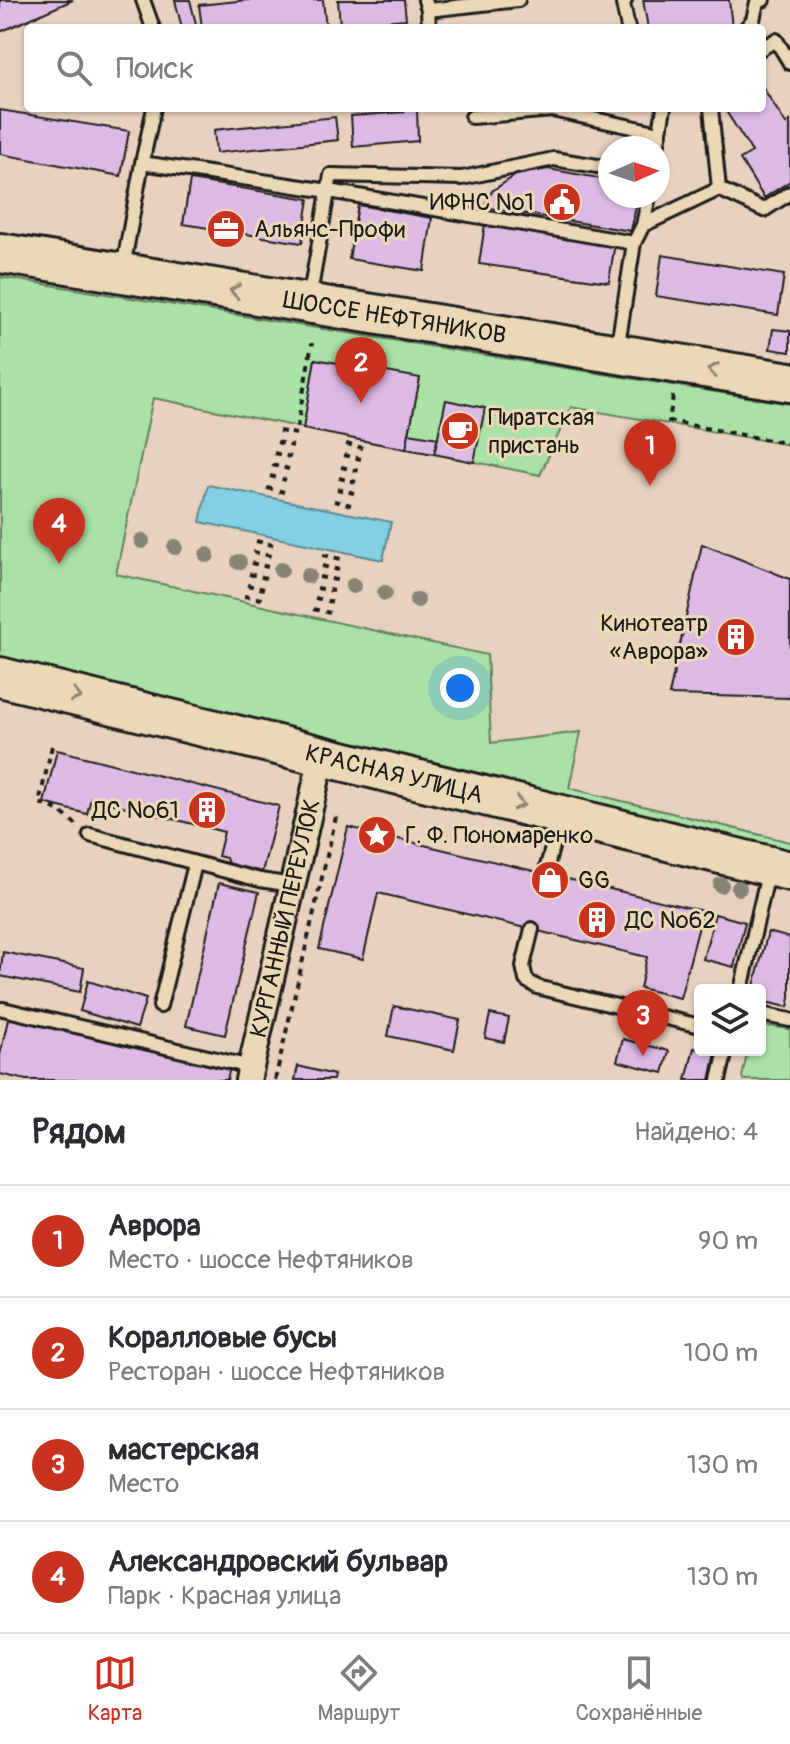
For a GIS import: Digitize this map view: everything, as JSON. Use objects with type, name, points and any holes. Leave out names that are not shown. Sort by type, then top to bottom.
[{"type":"main road","name":"ШОССЕ НЕФТЯНИКОВ","points":[[0,253],[790,382]]},
{"type":"main road","name":"КРАСНАЯ УЛИЦА","points":[[0,677],[780,868]]},
{"type":"street","name":"КУРГАННЫЙ ПЕРЕУЛОК","points":[[249,1073],[322,756]]},
{"type":"lane","points":[[143,0],[152,24]]},
{"type":"lane","points":[[426,5],[518,0]]},
{"type":"lane","points":[[625,0],[627,24]]},
{"type":"lane","points":[[750,24],[757,2],[763,0]]},
{"type":"lane","points":[[766,46],[776,40],[790,63]]},
{"type":"lane","points":[[122,273],[153,112]]},
{"type":"lane","points":[[472,117],[529,112]]},
{"type":"lane","points":[[561,112],[660,133]]},
{"type":"lane","points":[[659,136],[663,112]]},
{"type":"lane","points":[[711,112],[719,189]]},
{"type":"lane","points":[[308,303],[331,175],[462,178],[554,159],[598,166]]},
{"type":"lane","points":[[142,163],[634,243]]},
{"type":"lane","points":[[719,189],[764,210],[790,193]]},
{"type":"lane","points":[[643,225],[719,189]]},
{"type":"lane","points":[[616,354],[634,243],[643,225],[647,208]]},
{"type":"lane","points":[[545,874],[560,815]]},
{"type":"lane","points":[[90,835],[195,864],[292,885]]},
{"type":"lane","points":[[160,1006],[195,864]]},
{"type":"lane","points":[[743,984],[780,868]]},
{"type":"lane","points":[[532,929],[523,966],[526,980],[537,987],[694,1025]]},
{"type":"lane","points":[[3,1009],[249,1073]]},
{"type":"lane","points":[[766,1015],[790,1020]]},
{"type":"lane","points":[[719,1080],[725,1056]]},
{"type":"path","points":[[297,428],[312,343]]},
{"type":"path","points":[[673,396],[669,421],[790,444]]},
{"type":"path","points":[[279,431],[296,434]]},
{"type":"path","points":[[277,442],[293,446]]},
{"type":"path","points":[[346,444],[363,448]]},
{"type":"path","points":[[274,453],[291,457]]},
{"type":"path","points":[[344,455],[361,459]]},
{"type":"path","points":[[272,465],[289,469]]},
{"type":"path","points":[[341,467],[359,471]]},
{"type":"path","points":[[270,476],[286,480]]},
{"type":"path","points":[[339,478],[356,482]]},
{"type":"path","points":[[267,488],[284,492]]},
{"type":"path","points":[[337,489],[354,493]]},
{"type":"path","points":[[334,501],[351,505]]},
{"type":"path","points":[[256,541],[273,545]]},
{"type":"path","points":[[253,552],[271,556]]},
{"type":"path","points":[[323,555],[341,559]]},
{"type":"path","points":[[251,563],[268,567]]},
{"type":"path","points":[[322,566],[339,570]]},
{"type":"path","points":[[249,574],[266,578]]},
{"type":"path","points":[[319,577],[337,580]]},
{"type":"path","points":[[247,585],[264,589]]},
{"type":"path","points":[[317,588],[334,591]]},
{"type":"path","points":[[244,596],[262,599]]},
{"type":"path","points":[[315,598],[332,602]]},
{"type":"path","points":[[313,609],[330,613]]},
{"type":"path","points":[[52,746],[39,803],[58,810],[90,835]]},
{"type":"path","points":[[275,1080],[336,817]]},
{"type":"green space","points":[[0,277],[790,404],[790,445],[571,407],[540,475],[153,398],[116,574],[487,655],[491,743],[581,732],[569,788],[790,842],[790,855],[0,660]]},
{"type":"green space","points":[[766,1027],[790,1029],[790,1080],[744,1080],[742,1077],[747,1056],[766,1056]]},
{"type":"water","points":[[208,485],[391,522],[383,560],[200,522]]},
{"type":"building","points":[[0,0],[73,0],[0,32]]},
{"type":"building","points":[[175,0],[190,0],[196,24],[181,24]]},
{"type":"building","points":[[248,0],[323,0],[326,24],[201,24],[199,5]]},
{"type":"building","points":[[338,0],[404,0],[406,19],[340,24]]},
{"type":"building","points":[[643,0],[729,0],[732,24],[647,24]]},
{"type":"building","points":[[766,92],[786,124],[790,121],[790,181],[764,198],[740,159],[752,152],[727,112],[766,112]]},
{"type":"building","points":[[0,110],[129,131],[121,176],[0,154]]},
{"type":"building","points":[[417,112],[418,141],[353,147],[351,116]]},
{"type":"building","points":[[335,117],[338,140],[216,153],[214,130]]},
{"type":"building","name":"ИФНС №1","points":[[548,169],[598,178],[598,208],[636,208],[631,231],[484,207],[492,191],[516,175]]},
{"type":"building","points":[[190,180],[309,199],[302,243],[183,224]]},
{"type":"building","points":[[358,205],[432,218],[424,271],[349,259]]},
{"type":"building","points":[[485,224],[615,242],[609,282],[479,264]]},
{"type":"building","points":[[662,255],[784,275],[778,315],[656,296]]},
{"type":"building","points":[[773,329],[790,331],[790,352],[770,349]]},
{"type":"building","points":[[315,359],[420,378],[406,449],[303,429]]},
{"type":"building","points":[[446,400],[485,408],[474,462],[434,454]]},
{"type":"building","points":[[409,433],[438,438],[434,454],[406,449]]},
{"type":"building","name":"Кинотеатр «Аврора»","points":[[702,544],[790,579],[790,698],[669,695]]},
{"type":"building","name":"ДС №61","points":[[57,750],[279,806],[262,872],[228,864],[226,858],[218,856],[224,832],[91,798],[87,814],[44,803]]},
{"type":"building","name":"ДС №62","points":[[348,827],[703,911],[680,998],[640,988],[647,957],[378,893],[363,959],[319,949]]},
{"type":"building","points":[[219,883],[259,892],[225,1035],[186,1026]]},
{"type":"building","points":[[715,914],[745,922],[734,967],[703,959]]},
{"type":"building","points":[[768,932],[790,938],[788,1007],[766,1002],[766,984],[755,984]]},
{"type":"building","points":[[3,952],[84,968],[80,992],[0,976]]},
{"type":"building","points":[[88,981],[146,999],[137,1028],[80,1011]]},
{"type":"building","points":[[394,1006],[460,1020],[454,1050],[388,1036]]},
{"type":"building","points":[[490,1014],[509,1018],[504,1042],[485,1038]]},
{"type":"building","points":[[9,1015],[230,1067],[227,1080],[26,1080],[0,1074],[0,1055]]},
{"type":"building","points":[[623,1039],[669,1051],[663,1073],[617,1061]]},
{"type":"building","points":[[694,1048],[694,1056],[715,1056],[710,1080],[686,1080]]},
{"type":"building","points":[[298,1066],[334,1075],[333,1080],[295,1080]]},
{"type":"place","name":"ИФНС №1","points":[[562,202]]},
{"type":"place","name":"Альянс-Профи","points":[[226,229]]},
{"type":"place","name":"Коралловые бусы","points":[[361,403]]},
{"type":"place","name":"Пиратская пристань","points":[[460,431]]},
{"type":"place","name":"Аврора","points":[[650,486]]},
{"type":"place","name":"Александровский бульвар","points":[[59,564]]},
{"type":"place","name":"Кинотеатр «Аврора»","points":[[736,637]]},
{"type":"place","name":"ДС №61","points":[[207,810]]},
{"type":"place","name":"Г. Ф. Пономаренко","points":[[377,835]]},
{"type":"place","name":"GG","points":[[550,880]]},
{"type":"place","name":"ДС №62","points":[[597,920]]},
{"type":"place","name":"мастерская","points":[[643,1056]]}]
